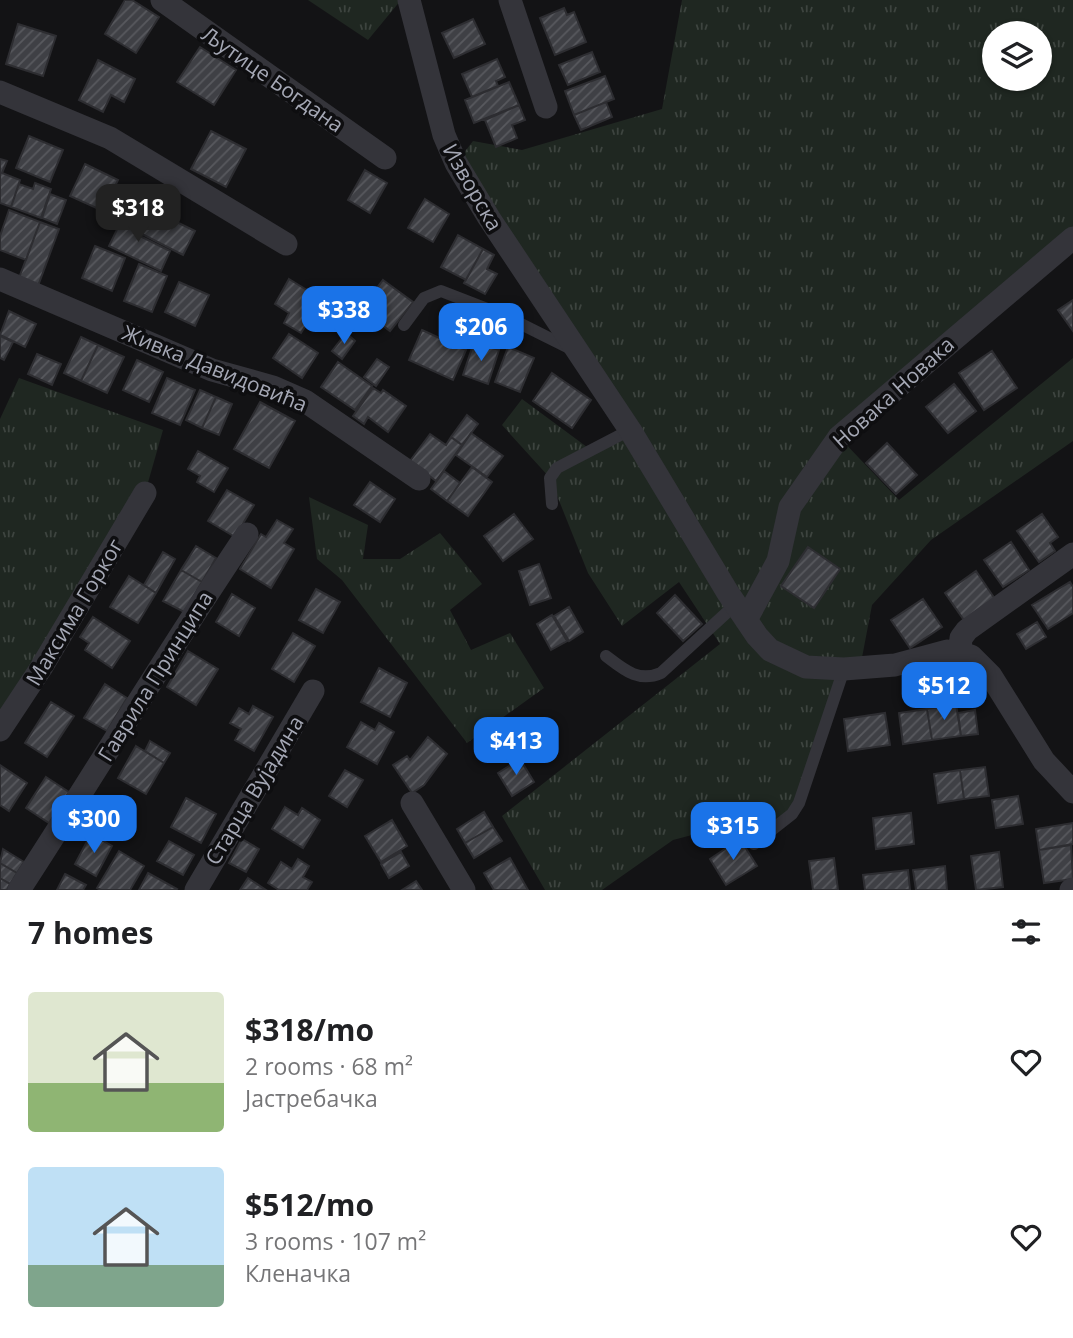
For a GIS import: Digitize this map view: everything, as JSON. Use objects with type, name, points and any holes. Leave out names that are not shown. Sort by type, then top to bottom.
[{"type":"street","name":"Љутице Богдана","points":[[162,0],[385,158]]},
{"type":"street","name":"Изворска","points":[[409,0],[444,135],[456,163],[496,229],[630,430],[740,612],[770,650],[786,660],[806,667],[844,669],[895,665],[947,651],[960,652]]},
{"type":"street","points":[[510,0],[546,107]]},
{"type":"street","points":[[0,92],[110,138],[286,244]]},
{"type":"street","name":"Новака Новака","points":[[740,612],[778,561],[790,507],[839,437],[1073,238]]},
{"type":"street","name":"Живка Давидовића","points":[[0,279],[212,370],[272,387],[305,401],[419,479]]},
{"type":"street","name":"Максима Горког","points":[[0,730],[41,668],[145,493]]},
{"type":"street","name":"Гаврила Принципа","points":[[19,890],[50,847],[160,664],[247,534]]},
{"type":"street","points":[[1073,554],[967,630],[961,638],[960,652],[971,656],[991,676],[1044,761],[1073,792]]},
{"type":"street","name":"Старца Вујадина","points":[[196,890],[313,691]]},
{"type":"street","points":[[412,803],[464,890]]},
{"type":"lane","name":"Изворска","points":[[404,325],[424,298],[440,291],[503,315],[580,354]]},
{"type":"lane","points":[[552,504],[550,478],[557,468],[630,430]]},
{"type":"lane","points":[[606,656],[627,672],[641,677],[652,677],[740,612]]},
{"type":"lane","points":[[754,844],[792,814],[799,803],[844,669]]},
{"type":"green space","points":[[308,0],[401,0],[368,40]]},
{"type":"green space","points":[[682,0],[1073,0],[1073,242],[839,437],[899,500],[1073,358],[1073,441],[931,540],[872,605],[860,668],[844,669],[799,803],[754,844],[741,822],[673,840],[602,890],[545,890],[502,816],[720,644],[679,582],[622,626],[588,573],[550,478],[502,425],[522,399],[591,450],[630,429],[456,163],[473,141],[522,150],[662,109]]},
{"type":"green space","points":[[19,378],[163,430],[145,493],[0,734],[0,419]]},
{"type":"green space","points":[[309,497],[368,525],[363,559],[400,559],[440,533],[482,584],[450,610],[471,650],[510,633],[544,688],[467,743],[342,580],[317,559]]},
{"type":"building","points":[[125,0],[132,0],[159,17],[136,53],[105,34]]},
{"type":"building","points":[[564,8],[567,15],[574,12],[586,42],[555,55],[540,18]]},
{"type":"building","points":[[473,19],[485,44],[454,58],[442,33]]},
{"type":"building","points":[[18,24],[56,36],[43,76],[6,64]]},
{"type":"building","points":[[200,47],[236,70],[214,105],[177,82]]},
{"type":"building","points":[[592,52],[600,72],[568,85],[559,65]]},
{"type":"building","points":[[497,59],[505,77],[496,81],[498,86],[472,97],[462,74]]},
{"type":"building","points":[[98,60],[135,79],[124,102],[111,95],[103,112],[79,100]]},
{"type":"building","points":[[605,76],[614,99],[574,115],[565,91]]},
{"type":"building","points":[[509,82],[519,105],[474,123],[465,100]]},
{"type":"building","points":[[606,102],[612,117],[581,130],[574,115]]},
{"type":"building","points":[[519,105],[525,120],[512,125],[517,138],[496,147],[485,120]]},
{"type":"building","points":[[211,131],[246,149],[226,187],[191,169]]},
{"type":"building","points":[[29,136],[63,150],[50,182],[16,168]]},
{"type":"building","points":[[0,159],[7,161],[2,173],[20,180],[11,207],[0,203]]},
{"type":"building","points":[[85,164],[118,180],[103,211],[70,196]]},
{"type":"building","points":[[365,170],[387,183],[370,213],[348,200]]},
{"type":"building","points":[[35,183],[51,189],[41,218],[11,207],[19,184],[33,189]]},
{"type":"building","points":[[50,194],[66,200],[57,224],[42,218]]},
{"type":"building","points":[[425,199],[449,214],[433,242],[408,228]]},
{"type":"building","points":[[9,210],[40,222],[26,260],[0,250],[0,236]]},
{"type":"building","points":[[152,210],[195,231],[183,255],[140,233]]},
{"type":"building","points":[[126,211],[141,218],[134,233],[170,251],[161,271],[109,246]]},
{"type":"building","points":[[40,222],[59,229],[38,286],[19,278]]},
{"type":"building","points":[[458,235],[483,249],[466,280],[441,267]]},
{"type":"building","points":[[95,246],[125,258],[112,291],[82,278]]},
{"type":"building","points":[[483,249],[494,255],[487,269],[497,274],[485,294],[464,283]]},
{"type":"building","points":[[139,264],[167,276],[152,312],[124,301]]},
{"type":"building","points":[[289,279],[310,292],[304,301],[316,309],[301,333],[284,323],[289,313],[275,304]]},
{"type":"building","points":[[383,280],[413,302],[390,331],[361,309]]},
{"type":"building","points":[[179,282],[209,295],[195,326],[165,312]]},
{"type":"building","points":[[1073,300],[1073,331],[1058,310]]},
{"type":"building","points":[[9,311],[36,324],[25,347],[0,335]]},
{"type":"building","points":[[422,330],[466,350],[453,380],[409,360]]},
{"type":"building","points":[[346,333],[355,341],[342,359],[332,351]]},
{"type":"building","points":[[289,334],[318,353],[302,378],[273,358]]},
{"type":"building","points":[[0,336],[13,342],[4,360],[0,358]]},
{"type":"building","points":[[81,337],[98,345],[81,381],[64,373]]},
{"type":"building","points":[[474,342],[499,350],[488,384],[463,375]]},
{"type":"building","points":[[98,345],[124,357],[107,393],[81,381]]},
{"type":"building","points":[[508,347],[534,358],[520,392],[495,382]]},
{"type":"building","points":[[992,351],[1017,388],[984,410],[959,373]]},
{"type":"building","points":[[37,354],[61,364],[52,385],[28,374]]},
{"type":"building","points":[[377,359],[389,367],[376,386],[364,377]]},
{"type":"building","points":[[137,360],[163,372],[149,402],[123,390]]},
{"type":"building","points":[[338,362],[372,386],[355,410],[321,387]]},
{"type":"building","points":[[552,373],[591,400],[572,428],[533,401]]},
{"type":"building","points":[[167,378],[195,390],[180,425],[152,413]]},
{"type":"building","points":[[954,384],[976,411],[948,433],[926,407]]},
{"type":"building","points":[[373,388],[381,393],[383,390],[406,406],[388,432],[368,417],[364,424],[353,416]]},
{"type":"building","points":[[200,390],[216,397],[202,428],[186,420]]},
{"type":"building","points":[[216,397],[232,404],[219,435],[202,428]]},
{"type":"building","points":[[260,402],[295,421],[269,468],[234,449]]},
{"type":"building","points":[[467,415],[478,424],[462,445],[451,437]]},
{"type":"building","points":[[471,433],[503,456],[487,477],[456,455]]},
{"type":"building","points":[[430,434],[446,445],[451,437],[462,445],[436,481],[410,461]]},
{"type":"building","points":[[887,443],[917,475],[896,494],[866,463]]},
{"type":"building","points":[[198,451],[228,468],[214,492],[197,482],[200,476],[188,469]]},
{"type":"building","points":[[472,467],[492,482],[468,516],[447,501]]},
{"type":"building","points":[[444,471],[460,483],[447,501],[431,489]]},
{"type":"building","points":[[370,482],[395,499],[380,522],[354,505]]},
{"type":"building","points":[[227,490],[254,505],[235,537],[208,521]]},
{"type":"building","points":[[514,514],[533,539],[503,561],[484,536]]},
{"type":"building","points":[[1042,514],[1058,537],[1050,543],[1055,551],[1039,562],[1017,531]]},
{"type":"building","points":[[277,520],[293,529],[284,543],[294,549],[271,588],[240,569],[261,534],[266,537]]},
{"type":"building","points":[[1011,542],[1029,570],[1003,587],[984,560]]},
{"type":"building","points":[[196,546],[216,558],[202,582],[181,570]]},
{"type":"building","points":[[808,547],[840,569],[814,608],[781,586]]},
{"type":"building","points":[[163,552],[175,559],[156,593],[144,585]]},
{"type":"building","points":[[539,564],[551,598],[530,605],[519,571]]},
{"type":"building","points":[[181,570],[202,582],[184,612],[163,601]]},
{"type":"building","points":[[976,571],[997,602],[966,623],[945,593]]},
{"type":"building","points":[[129,576],[156,593],[138,623],[110,607]]},
{"type":"building","points":[[1070,582],[1073,587],[1073,613],[1048,629],[1032,605]]},
{"type":"building","points":[[316,589],[340,602],[323,633],[299,620]]},
{"type":"building","points":[[232,594],[255,608],[239,636],[216,622]]},
{"type":"building","points":[[675,595],[702,624],[683,641],[657,613]]},
{"type":"building","points":[[923,599],[942,627],[910,648],[891,620]]},
{"type":"building","points":[[569,607],[583,632],[569,641],[554,616]]},
{"type":"building","points":[[552,615],[567,641],[551,650],[537,624]]},
{"type":"building","points":[[93,617],[130,641],[112,668],[85,650],[89,643],[80,637]]},
{"type":"building","points":[[1037,622],[1046,637],[1026,649],[1017,634]]},
{"type":"building","points":[[293,633],[315,646],[294,682],[272,669]]},
{"type":"building","points":[[188,651],[218,669],[196,705],[167,687]]},
{"type":"building","points":[[379,668],[407,683],[390,717],[361,702]]},
{"type":"building","points":[[950,669],[954,697],[922,701],[918,673]]},
{"type":"building","points":[[105,684],[127,698],[107,731],[84,718]]},
{"type":"building","points":[[51,702],[74,716],[47,757],[25,743]]},
{"type":"building","points":[[956,704],[961,736],[932,740],[927,709]]},
{"type":"building","points":[[253,706],[273,717],[254,751],[235,740],[241,729],[230,723],[239,708],[249,714]]},
{"type":"building","points":[[927,709],[932,740],[903,744],[899,713]]},
{"type":"building","points":[[975,710],[978,734],[961,736],[958,713]]},
{"type":"building","points":[[885,713],[890,745],[848,751],[844,719]]},
{"type":"building","points":[[361,722],[375,730],[379,723],[394,732],[377,764],[347,747]]},
{"type":"building","points":[[428,737],[447,754],[424,785],[412,793],[393,765],[407,756],[410,760]]},
{"type":"building","points":[[150,741],[170,753],[164,763],[145,751]]},
{"type":"building","points":[[136,746],[164,763],[146,794],[118,778]]},
{"type":"building","points":[[520,759],[534,782],[512,796],[498,773]]},
{"type":"building","points":[[0,765],[27,783],[9,811],[0,805]]},
{"type":"building","points":[[985,767],[989,796],[964,799],[960,770]]},
{"type":"building","points":[[345,770],[363,780],[347,807],[329,796]]},
{"type":"building","points":[[960,770],[964,799],[938,803],[934,774]]},
{"type":"building","points":[[46,777],[69,792],[49,823],[26,808]]},
{"type":"building","points":[[1018,796],[1023,824],[996,828],[992,800]]},
{"type":"building","points":[[186,798],[216,814],[201,843],[171,827]]},
{"type":"building","points":[[285,807],[298,815],[302,808],[320,820],[303,848],[272,829]]},
{"type":"building","points":[[484,812],[493,827],[465,843],[457,829]]},
{"type":"building","points":[[911,813],[914,844],[876,849],[873,818]]},
{"type":"building","points":[[392,820],[407,846],[381,862],[365,836]]},
{"type":"building","points":[[1073,823],[1073,844],[1039,850],[1036,829]]},
{"type":"building","points":[[493,827],[502,841],[474,858],[465,843]]},
{"type":"building","points":[[91,834],[112,846],[96,876],[75,864]]},
{"type":"building","points":[[242,839],[259,849],[246,872],[229,863]]},
{"type":"building","points":[[740,839],[757,866],[726,885],[710,859]]},
{"type":"building","points":[[169,841],[194,855],[183,875],[157,861]]},
{"type":"building","points":[[1071,845],[1073,879],[1044,883],[1039,850]]},
{"type":"building","points":[[3,849],[24,862],[17,873],[0,863]]},
{"type":"building","points":[[119,851],[144,866],[130,890],[97,888]]},
{"type":"building","points":[[401,852],[409,866],[389,878],[381,864]]},
{"type":"building","points":[[999,852],[1003,887],[976,890],[971,856]]},
{"type":"building","points":[[510,858],[528,890],[494,890],[484,873]]},
{"type":"building","points":[[834,858],[838,890],[813,890],[809,861]]},
{"type":"building","points":[[298,859],[309,866],[303,877],[312,882],[307,890],[279,890],[268,883],[281,862],[292,869]]},
{"type":"building","points":[[0,863],[17,873],[10,884],[0,878]]},
{"type":"building","points":[[945,866],[947,890],[916,890],[913,870]]},
{"type":"building","points":[[908,870],[910,890],[865,890],[863,875]]},
{"type":"building","points":[[148,873],[177,889],[139,890]]},
{"type":"building","points":[[65,874],[86,885],[83,890],[57,890]]},
{"type":"building","points":[[0,878],[10,884],[7,890],[0,890]]},
{"type":"building","points":[[248,878],[266,890],[240,890]]},
{"type":"building","points":[[416,881],[422,890],[402,890]]}]
